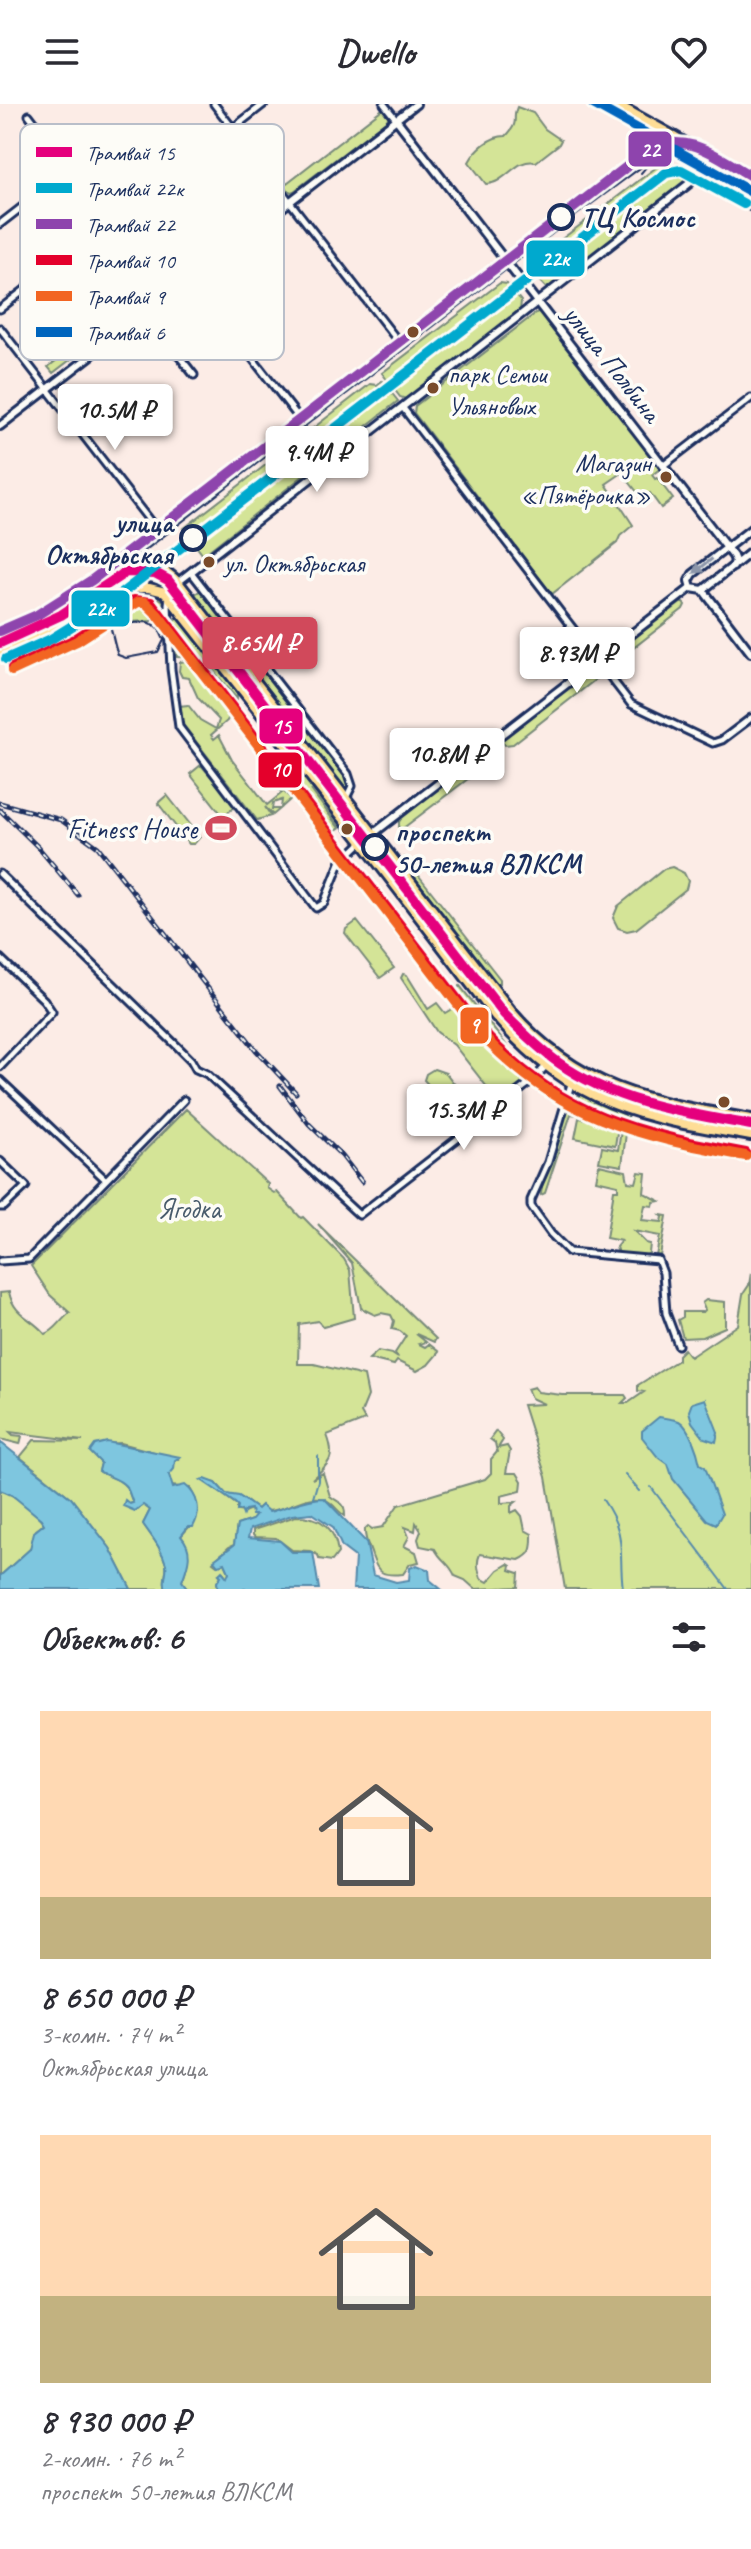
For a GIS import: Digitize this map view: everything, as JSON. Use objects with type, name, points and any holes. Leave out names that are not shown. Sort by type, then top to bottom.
[{"type":"main road","points":[[616,104],[751,179]]},
{"type":"main road","points":[[0,637],[61,609],[114,569],[133,564],[150,565],[167,572],[178,582],[511,1011],[535,1037],[560,1058],[592,1078],[634,1095],[751,1119]]},
{"type":"main road","points":[[169,592],[178,582]]},
{"type":"main road","points":[[0,653],[44,635],[118,592],[139,587],[169,592],[520,1044],[571,1084],[617,1107],[652,1118],[751,1136]]},
{"type":"main road","points":[[362,842],[374,833]]},
{"type":"street","points":[[214,104],[230,124]]},
{"type":"street","points":[[238,124],[264,104]]},
{"type":"street","name":"улица Полбина","points":[[384,104],[727,548],[735,560],[733,567]]},
{"type":"street","points":[[284,205],[416,104]]},
{"type":"street","points":[[29,115],[36,124]]},
{"type":"street","points":[[114,569],[675,136]]},
{"type":"street","points":[[178,582],[718,161]]},
{"type":"street","points":[[697,177],[751,207]]},
{"type":"street","points":[[284,194],[401,345]]},
{"type":"street","points":[[0,224],[20,209]]},
{"type":"street","points":[[0,309],[20,294]]},
{"type":"street","points":[[0,328],[20,354]]},
{"type":"street","points":[[25,360],[159,533]]},
{"type":"street","points":[[0,426],[84,360]]},
{"type":"street","points":[[182,360],[194,375]]},
{"type":"street","points":[[254,360],[302,422]]},
{"type":"street","points":[[664,465],[751,398]]},
{"type":"street","points":[[403,408],[636,707],[707,742],[717,743],[751,718]]},
{"type":"street","points":[[691,588],[690,576],[751,529]]},
{"type":"street","points":[[691,588],[703,590],[751,552]]},
{"type":"street","points":[[191,572],[348,774],[352,786],[346,798]]},
{"type":"street","points":[[374,833],[691,588]]},
{"type":"street","points":[[703,590],[751,653]]},
{"type":"street","points":[[185,591],[169,592],[168,604],[171,669],[179,727],[316,908],[324,903],[340,863],[362,842]]},
{"type":"street","points":[[0,874],[177,1046],[196,1069],[207,1074],[359,1215],[532,1081],[546,1066]]},
{"type":"street","points":[[0,958],[44,1000],[52,1012],[0,1067]]},
{"type":"street","points":[[0,1080],[105,1179]]},
{"type":"street","points":[[571,1084],[548,1162],[531,1206],[551,1234],[569,1252],[658,1260],[663,1273],[666,1313],[678,1345]]},
{"type":"street","points":[[0,1261],[29,1259],[184,1100]]},
{"type":"street","points":[[0,1161],[26,1186],[4,1207],[0,1207]]},
{"type":"green space","points":[[385,107],[390,113],[387,120],[294,191],[284,185]]},
{"type":"green space","points":[[517,107],[533,113],[545,129],[561,140],[536,162],[523,163],[499,180],[486,184],[469,162],[484,144],[511,131]]},
{"type":"green space","points":[[667,162],[670,166],[664,179],[683,171],[688,175],[688,182],[548,290],[529,270],[529,264]]},
{"type":"green space","points":[[500,283],[507,284],[521,301],[520,311],[406,399],[400,397],[382,373]]},
{"type":"green space","points":[[540,310],[661,468],[652,475],[673,499],[661,508],[650,493],[642,498],[622,473],[606,484],[633,525],[620,536],[617,543],[552,594],[414,413],[415,406]]},
{"type":"green space","points":[[57,360],[70,360],[53,373],[48,367]]},
{"type":"green space","points":[[382,381],[398,401],[203,555],[183,529],[370,384],[377,385]]},
{"type":"green space","points":[[201,590],[347,778],[349,784],[346,790],[195,594]]},
{"type":"green space","points":[[148,592],[164,601],[165,630],[158,624],[160,611],[151,621],[124,622],[113,617],[105,605],[130,593]]},
{"type":"green space","points":[[682,602],[685,605],[683,609],[613,664],[607,665],[608,658]]},
{"type":"green space","points":[[176,618],[182,620],[237,691],[237,699],[203,658],[177,657],[171,628]]},
{"type":"green space","points":[[202,659],[235,704],[227,721],[211,735],[214,739],[219,735],[232,760],[267,805],[282,793],[272,782],[277,767],[286,766],[297,781],[295,790],[284,792],[291,799],[281,808],[282,800],[273,803],[272,809],[280,809],[273,815],[265,807],[271,816],[257,820],[181,722],[179,706],[188,705],[200,720],[216,729],[219,720],[198,698],[189,678],[182,677],[179,671],[180,662]]},
{"type":"green space","points":[[591,669],[599,674],[596,679],[513,744],[505,745],[502,742],[503,738],[574,687]]},
{"type":"green space","points":[[487,752],[492,757],[490,762],[399,829],[403,815]]},
{"type":"green space","points":[[201,765],[236,806],[223,816],[190,774]]},
{"type":"green space","points":[[303,776],[341,825],[311,790],[339,828],[332,833],[304,798],[296,795]]},
{"type":"green space","points":[[167,795],[200,837],[194,844],[189,844],[158,803]]},
{"type":"green space","points":[[405,858],[500,979],[500,983],[496,983],[404,863]]},
{"type":"green space","points":[[672,867],[684,873],[688,881],[686,889],[636,929],[627,931],[618,928],[613,918],[618,906],[664,869]]},
{"type":"green space","points":[[357,921],[394,968],[380,978],[345,933]]},
{"type":"green space","points":[[403,974],[407,975],[428,1009],[437,1003],[445,1013],[460,1004],[452,992],[460,986],[533,1079],[500,1103],[454,1045],[437,1032],[401,978]]},
{"type":"green space","points":[[434,1069],[446,1073],[462,1094],[458,1096],[452,1092],[437,1100],[436,1093],[424,1080],[426,1074]]},
{"type":"green space","points":[[580,1095],[628,1116],[622,1166],[599,1162],[602,1147],[618,1150],[622,1124],[571,1114],[545,1193],[541,1195],[560,1126],[570,1104]]},
{"type":"green space","name":"Ягодка","points":[[186,1109],[268,1184],[267,1188],[277,1192],[344,1259],[350,1270],[354,1318],[323,1327],[318,1321],[299,1324],[298,1364],[314,1364],[364,1376],[368,1396],[361,1413],[365,1420],[327,1435],[330,1460],[312,1479],[323,1473],[330,1496],[343,1505],[345,1516],[329,1502],[319,1498],[274,1510],[266,1511],[261,1505],[257,1509],[242,1498],[226,1494],[216,1483],[203,1480],[237,1505],[237,1511],[251,1509],[256,1515],[252,1520],[237,1525],[234,1545],[213,1562],[217,1565],[225,1563],[229,1572],[227,1577],[223,1572],[219,1574],[218,1589],[188,1589],[182,1581],[188,1558],[181,1536],[190,1526],[196,1500],[190,1488],[171,1486],[168,1477],[175,1460],[180,1459],[121,1443],[105,1444],[91,1452],[101,1463],[99,1471],[126,1486],[133,1503],[124,1505],[143,1504],[150,1510],[143,1524],[166,1564],[166,1589],[131,1589],[110,1548],[71,1498],[20,1457],[34,1440],[83,1441],[10,1432],[22,1436],[20,1444],[0,1439],[0,1293],[9,1292],[19,1311],[45,1334],[55,1328],[70,1313],[50,1295],[31,1266]]},
{"type":"green space","points":[[579,1118],[618,1126],[615,1146],[575,1138]]},
{"type":"green space","points":[[599,1165],[626,1171],[628,1182],[636,1183],[639,1172],[646,1173],[644,1193],[660,1201],[654,1202],[653,1206],[645,1205],[642,1220],[662,1222],[661,1215],[667,1216],[660,1256],[656,1256],[660,1236],[634,1231],[650,1244],[649,1253],[644,1257],[618,1253],[616,1247],[621,1241],[606,1238],[614,1190],[618,1190],[618,1185],[596,1180]]},
{"type":"green space","points":[[318,1224],[436,1339],[434,1342],[416,1334],[426,1342],[419,1344],[425,1347],[429,1344],[439,1352],[428,1365],[417,1371],[397,1361],[394,1365],[369,1359],[378,1351],[398,1358],[395,1353],[406,1336],[392,1329],[394,1321],[391,1315],[375,1315],[361,1308],[352,1263]]},
{"type":"green space","points":[[751,1273],[751,1589],[565,1589],[546,1477],[523,1405],[544,1404],[531,1398],[527,1389],[534,1387],[538,1392],[562,1395],[625,1395],[627,1398],[622,1403],[628,1403],[644,1392],[638,1391],[638,1385],[678,1360],[684,1349],[690,1357],[738,1325],[743,1294],[749,1285]]},
{"type":"green space","points":[[706,1300],[725,1302],[725,1327],[702,1337],[683,1338],[678,1320],[683,1317],[683,1312],[703,1312],[702,1303]]},
{"type":"green space","points":[[496,1431],[503,1440],[498,1448],[507,1446],[510,1451],[506,1473],[517,1473],[522,1481],[521,1491],[501,1496],[501,1503],[516,1502],[511,1506],[511,1513],[517,1510],[522,1516],[525,1530],[532,1534],[532,1546],[529,1553],[519,1560],[480,1554],[478,1566],[481,1578],[488,1582],[508,1564],[510,1570],[519,1573],[518,1587],[475,1589],[455,1576],[435,1549],[420,1546],[418,1539],[421,1531],[416,1523],[415,1531],[405,1527],[409,1537],[404,1546],[416,1552],[419,1562],[410,1564],[403,1574],[391,1575],[379,1570],[365,1529],[368,1526],[372,1529],[383,1527],[398,1505],[485,1479],[491,1473],[491,1459],[497,1452],[495,1443],[490,1439]]},
{"type":"green space","points":[[0,1490],[25,1504],[44,1524],[36,1530],[30,1549],[0,1576]]},
{"type":"green space","points":[[296,1516],[313,1518],[330,1530],[338,1553],[332,1561],[319,1559],[310,1551],[292,1550],[276,1538],[253,1535],[253,1530]]},
{"type":"water","points":[[705,1399],[718,1432],[716,1442],[704,1438],[692,1422],[689,1411],[692,1403]]},
{"type":"water","points":[[659,1417],[679,1421],[690,1435],[722,1514],[716,1524],[707,1520],[673,1479],[668,1464],[642,1437],[642,1431]]},
{"type":"water","points":[[0,1442],[71,1498],[110,1548],[131,1589],[0,1589],[0,1576],[30,1549],[34,1532],[44,1524],[12,1495],[0,1490]]},
{"type":"water","points":[[107,1442],[180,1457],[175,1460],[174,1469],[169,1475],[173,1488],[185,1485],[196,1498],[198,1509],[193,1527],[188,1527],[181,1536],[189,1553],[182,1581],[188,1589],[166,1589],[164,1559],[143,1524],[150,1510],[143,1505],[135,1511],[123,1506],[125,1500],[133,1503],[126,1486],[99,1471],[101,1463],[90,1452],[95,1445]]},
{"type":"water","points":[[201,1480],[216,1483],[226,1494],[239,1496],[257,1509],[261,1505],[269,1512],[324,1498],[366,1542],[373,1575],[396,1582],[409,1580],[410,1568],[417,1565],[429,1570],[430,1580],[441,1589],[353,1589],[355,1557],[342,1547],[333,1527],[312,1513],[292,1515],[250,1529],[248,1538],[280,1541],[292,1552],[313,1552],[319,1589],[218,1589],[219,1574],[222,1571],[227,1577],[229,1572],[225,1563],[218,1565],[214,1560],[234,1545],[237,1525],[252,1520],[256,1515],[252,1515],[251,1509],[245,1510],[243,1515],[241,1510],[237,1511],[235,1503]]},
{"type":"waterway","points":[[313,1498],[318,1481],[318,1456]]},
{"type":"waterway","points":[[625,1474],[639,1491]]},
{"type":"waterway","points":[[651,1487],[728,1589]]},
{"type":"waterway","points":[[603,1500],[619,1534],[623,1589]]},
{"type":"tram line","name":"6","points":[[593,104],[751,192]]},
{"type":"tram line","points":[[641,173],[653,150],[651,139],[642,128]]},
{"type":"tram line","name":"22","points":[[0,631],[37,615],[92,580],[651,148],[679,143],[691,145],[751,176]]},
{"type":"tram line","name":"22к","points":[[6,659],[51,639],[109,603],[666,173],[681,170],[744,204]]},
{"type":"tram line","name":"15","points":[[0,643],[61,615],[126,572],[155,573],[168,580],[504,1014],[530,1040],[552,1058],[603,1088],[676,1111],[751,1125]]},
{"type":"tram line","points":[[109,582],[101,597],[118,655],[126,658],[158,652],[164,640],[158,627],[147,622],[121,624],[108,614],[103,598],[111,584]]},
{"type":"tram line","name":"10","points":[[12,668],[75,639],[134,600],[151,602],[482,1031],[511,1060],[571,1102],[602,1116],[670,1137],[746,1153]]},
{"type":"tram line","name":"9","points":[[12,671],[77,641],[138,602],[145,602],[480,1033],[510,1062],[539,1085],[601,1119],[669,1140],[746,1156]]},
{"type":"railway","points":[[0,803],[61,820],[98,847],[256,1050],[296,1093]]},
{"type":"railway","points":[[0,810],[38,847],[78,895]]},
{"type":"railway","points":[[280,1086],[309,1124],[342,1156],[362,1182]]},
{"type":"place","name":"ТЦ Космос","points":[[561,217]]},
{"type":"place","name":"парк Семьи Ульяновых","points":[[433,388]]},
{"type":"place","name":"Магазин «Пятёрочка»","points":[[666,477]]},
{"type":"place","name":"улица Октябрьская","points":[[193,538]]},
{"type":"place","name":"ул. Октябрьская","points":[[209,562]]},
{"type":"place","name":"Fitness House","points":[[221,828]]},
{"type":"place","name":"проспект 50-летия ВЛКСМ","points":[[375,847]]}]
